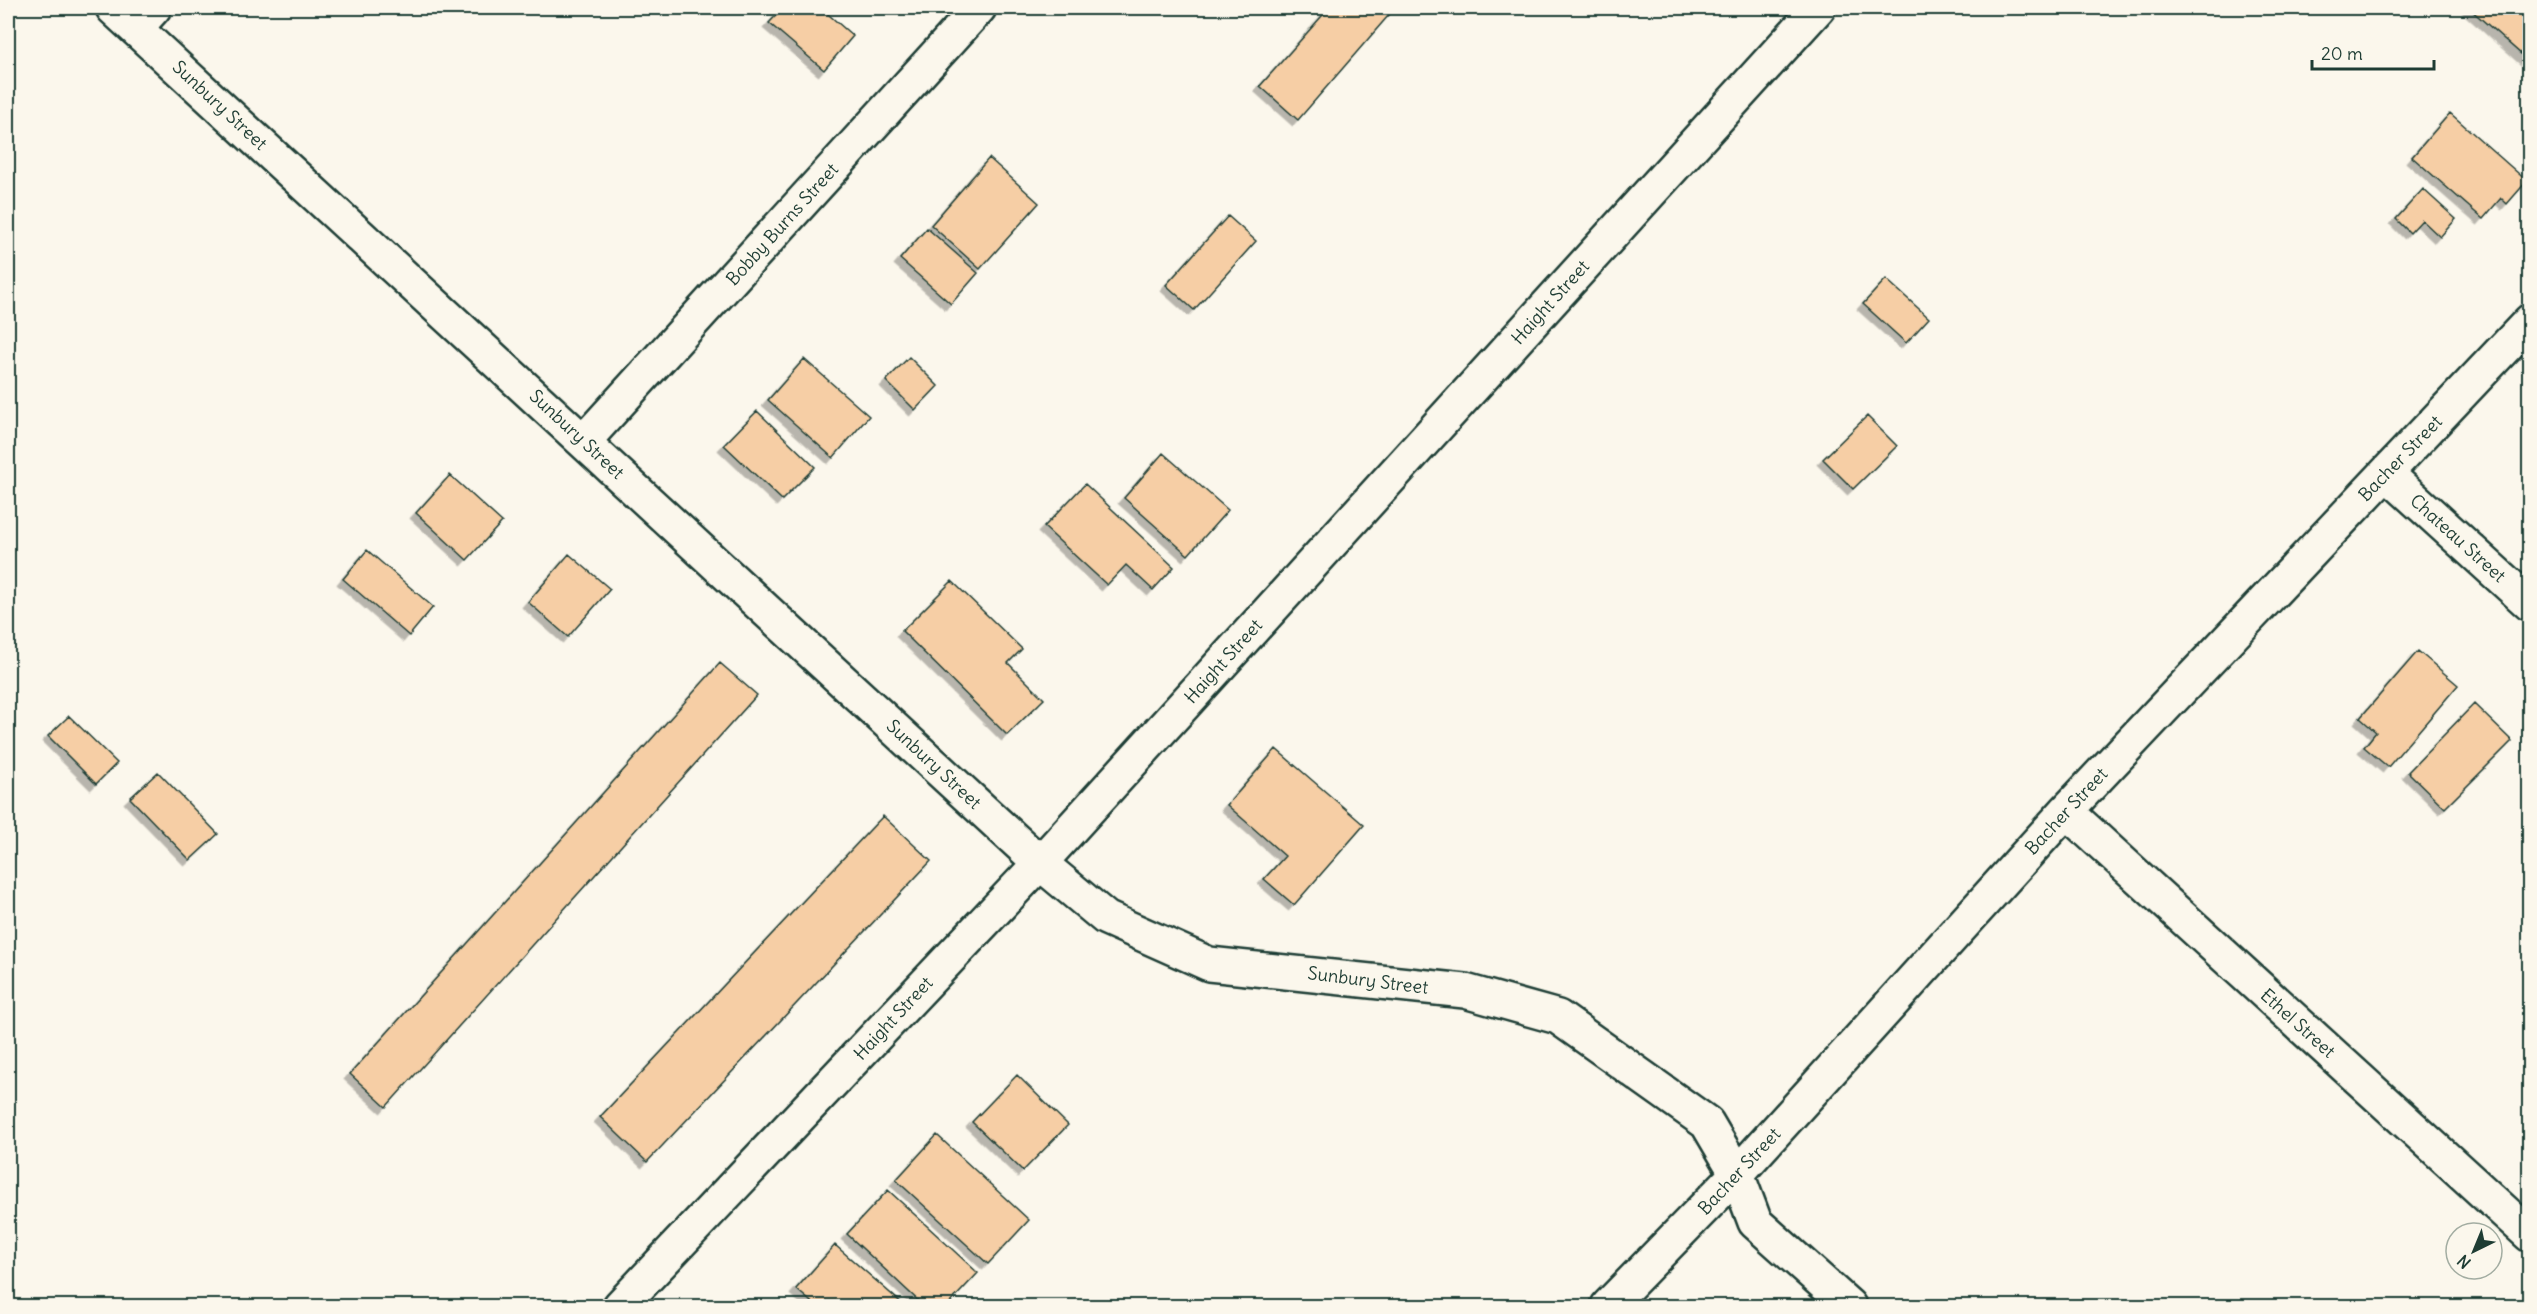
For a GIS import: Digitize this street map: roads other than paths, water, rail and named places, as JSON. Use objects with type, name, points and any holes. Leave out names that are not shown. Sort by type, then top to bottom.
[{"type":"street","name":"Bobby Burns Street","points":[[585,440],[980,8]]},
{"type":"street","name":"Haight Street","points":[[620,1306],[1040,862],[1818,8]]},
{"type":"street","name":"Sunbury Street","points":[[134,14],[585,440],[1040,862],[1106,918],[1209,964],[1465,992],[1558,1017],[1707,1123],[1737,1174],[1755,1222],[1849,1306]]},
{"type":"street","name":"Bacher Street","points":[[1608,1306],[1737,1174],[2066,811],[2529,321]]},
{"type":"street","name":"Chateau Street","points":[[2386,472],[2529,604]]},
{"type":"street","name":"Ethel Street","points":[[2066,811],[2529,1235]]}]
